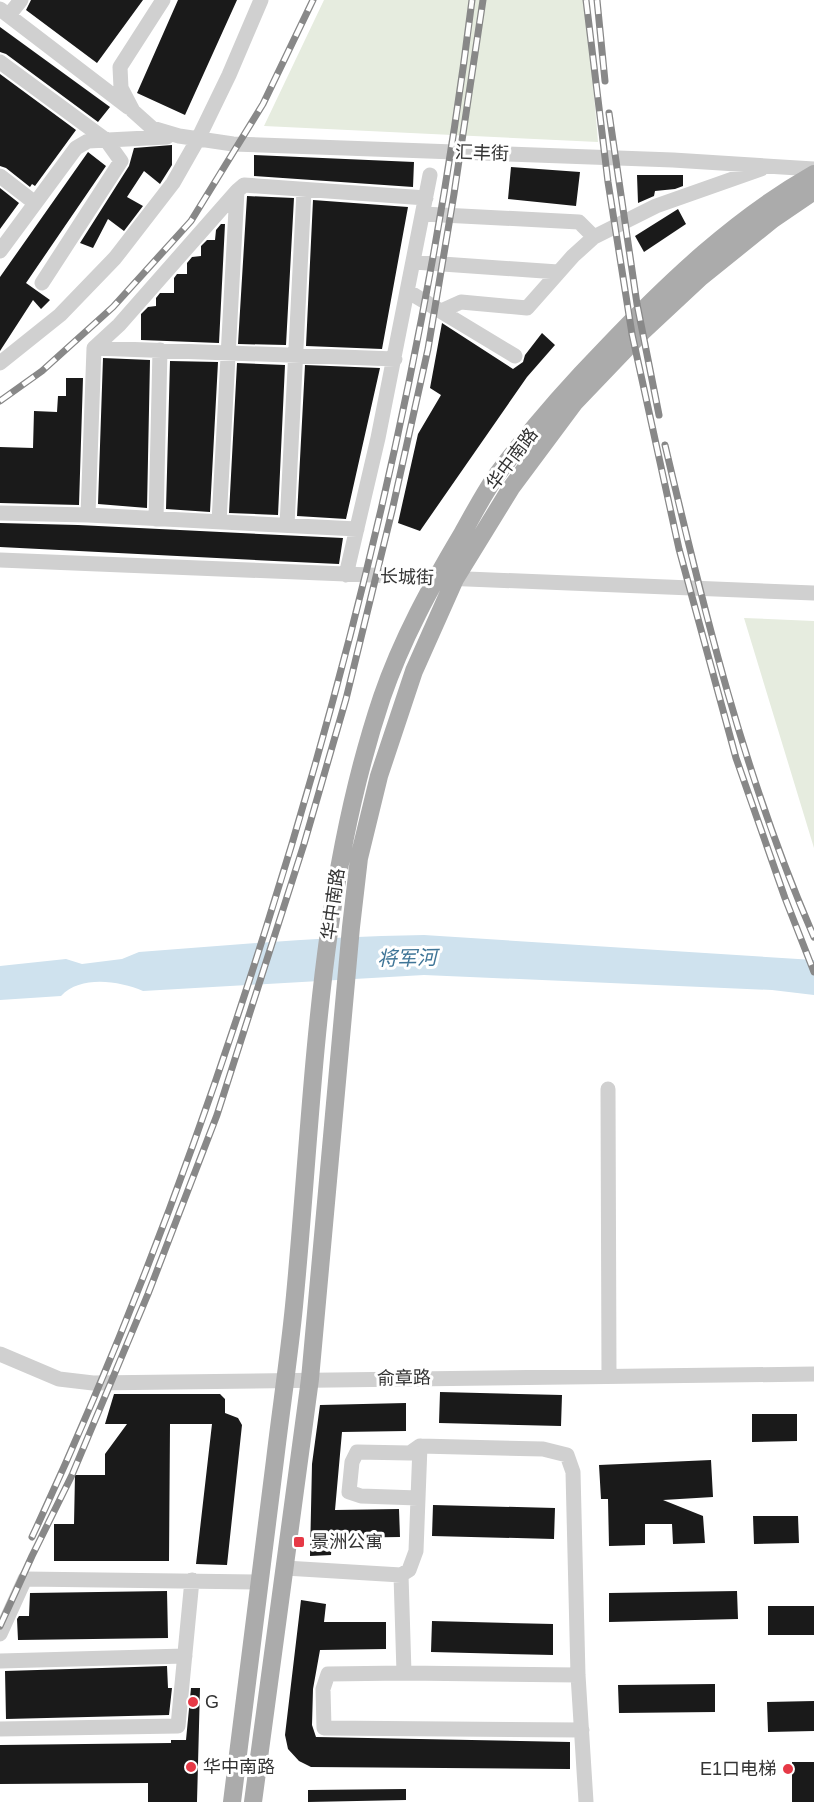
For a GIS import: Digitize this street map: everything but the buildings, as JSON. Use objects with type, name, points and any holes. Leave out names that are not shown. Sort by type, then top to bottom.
[{"type":"main road","name":"华中南路","points":[[232,1802],[294,1310],[321,995],[331,921],[340,859],[382,697],[409,629],[435,579],[497,474],[572,383],[646,306],[711,245],[785,190],[814,174]]},
{"type":"main road","name":"华中南路","points":[[254,1802],[310,1379],[351,927],[360,858],[379,776],[414,671],[455,579],[511,488],[574,402],[642,332],[701,277],[773,219],[814,191]]},
{"type":"street","points":[[21,0],[5,12],[133,111]]},
{"type":"street","points":[[133,111],[121,88],[120,67],[163,0]]},
{"type":"street","points":[[0,363],[60,315],[115,258],[173,183],[198,139],[229,75],[261,0]]},
{"type":"street","points":[[0,62],[106,140],[121,161],[42,283]]},
{"type":"street","name":"汇丰街","points":[[133,111],[152,128],[179,136],[233,144],[673,160],[814,169]]},
{"type":"street","points":[[0,250],[76,148],[88,141],[179,136]]},
{"type":"street","points":[[441,311],[461,302],[527,308],[573,255],[594,237],[656,206],[770,166]]},
{"type":"street","points":[[346,575],[394,359],[430,175]]},
{"type":"street","points":[[0,176],[35,203]]},
{"type":"street","points":[[88,515],[94,348],[119,324],[237,191],[244,185],[426,198]]},
{"type":"street","points":[[219,522],[237,191]]},
{"type":"street","points":[[287,525],[304,191]]},
{"type":"street","points":[[423,214],[579,222],[594,237]]},
{"type":"street","points":[[414,262],[558,272]]},
{"type":"street","points":[[408,292],[515,356]]},
{"type":"street","points":[[94,348],[394,359]]},
{"type":"street","points":[[156,519],[160,350]]},
{"type":"street","points":[[0,513],[88,515],[357,529]]},
{"type":"street","name":"长城街","points":[[0,560],[814,593]]},
{"type":"street","points":[[608,1089],[609,1376]]},
{"type":"street","name":"俞章路","points":[[0,1354],[59,1378],[93,1383],[814,1374]]},
{"type":"street","points":[[285,1568],[401,1575],[409,1570],[416,1551],[420,1446]]},
{"type":"street","points":[[418,1497],[360,1496],[349,1492],[352,1462],[357,1452],[410,1453],[420,1446],[543,1449],[567,1455],[573,1472],[578,1675],[586,1802]]},
{"type":"street","points":[[401,1575],[405,1673]]},
{"type":"street","points":[[0,1634],[25,1579],[260,1582]]},
{"type":"street","points":[[0,1729],[178,1726],[192,1580]]},
{"type":"street","points":[[0,1661],[185,1656]]},
{"type":"street","points":[[578,1675],[328,1674],[324,1689],[324,1728],[582,1730]]},
{"type":"shaded area","points":[[324,0],[586,0],[598,142],[264,126]]},
{"type":"shaded area","points":[[744,618],[814,621],[814,848]]},
{"type":"water","name":"将军河","points":[[424,935],[814,960],[814,995],[772,990],[424,975],[143,991],[100,982],[79,985],[69,989],[61,996],[0,1000],[0,966],[66,959],[82,964],[122,959],[139,952],[246,944]]},
{"type":"railway","points":[[0,401],[42,371],[113,307],[191,221],[263,104],[313,0]]},
{"type":"railway","points":[[32,1537],[98,1388],[188,1160],[241,1006],[301,814],[363,584],[415,352],[456,118],[472,0]]},
{"type":"railway","points":[[0,1626],[72,1475],[148,1294],[217,1115],[304,844],[346,699],[392,511],[428,349],[483,0]]},
{"type":"railway","points":[[586,0],[608,182],[632,334],[679,549],[736,758],[785,898],[814,972]]},
{"type":"railway","points":[[597,0],[605,81]]},
{"type":"railway","points":[[609,113],[637,304],[659,415]]},
{"type":"railway","points":[[665,445],[728,694],[767,817],[814,937]]},
{"type":"place","name":"景洲公寓","points":[[299,1542]]},
{"type":"place","name":"G","points":[[193,1702]]},
{"type":"place","name":"华中南路","points":[[191,1767]]},
{"type":"place","name":"E1口电梯","points":[[788,1769]]}]
